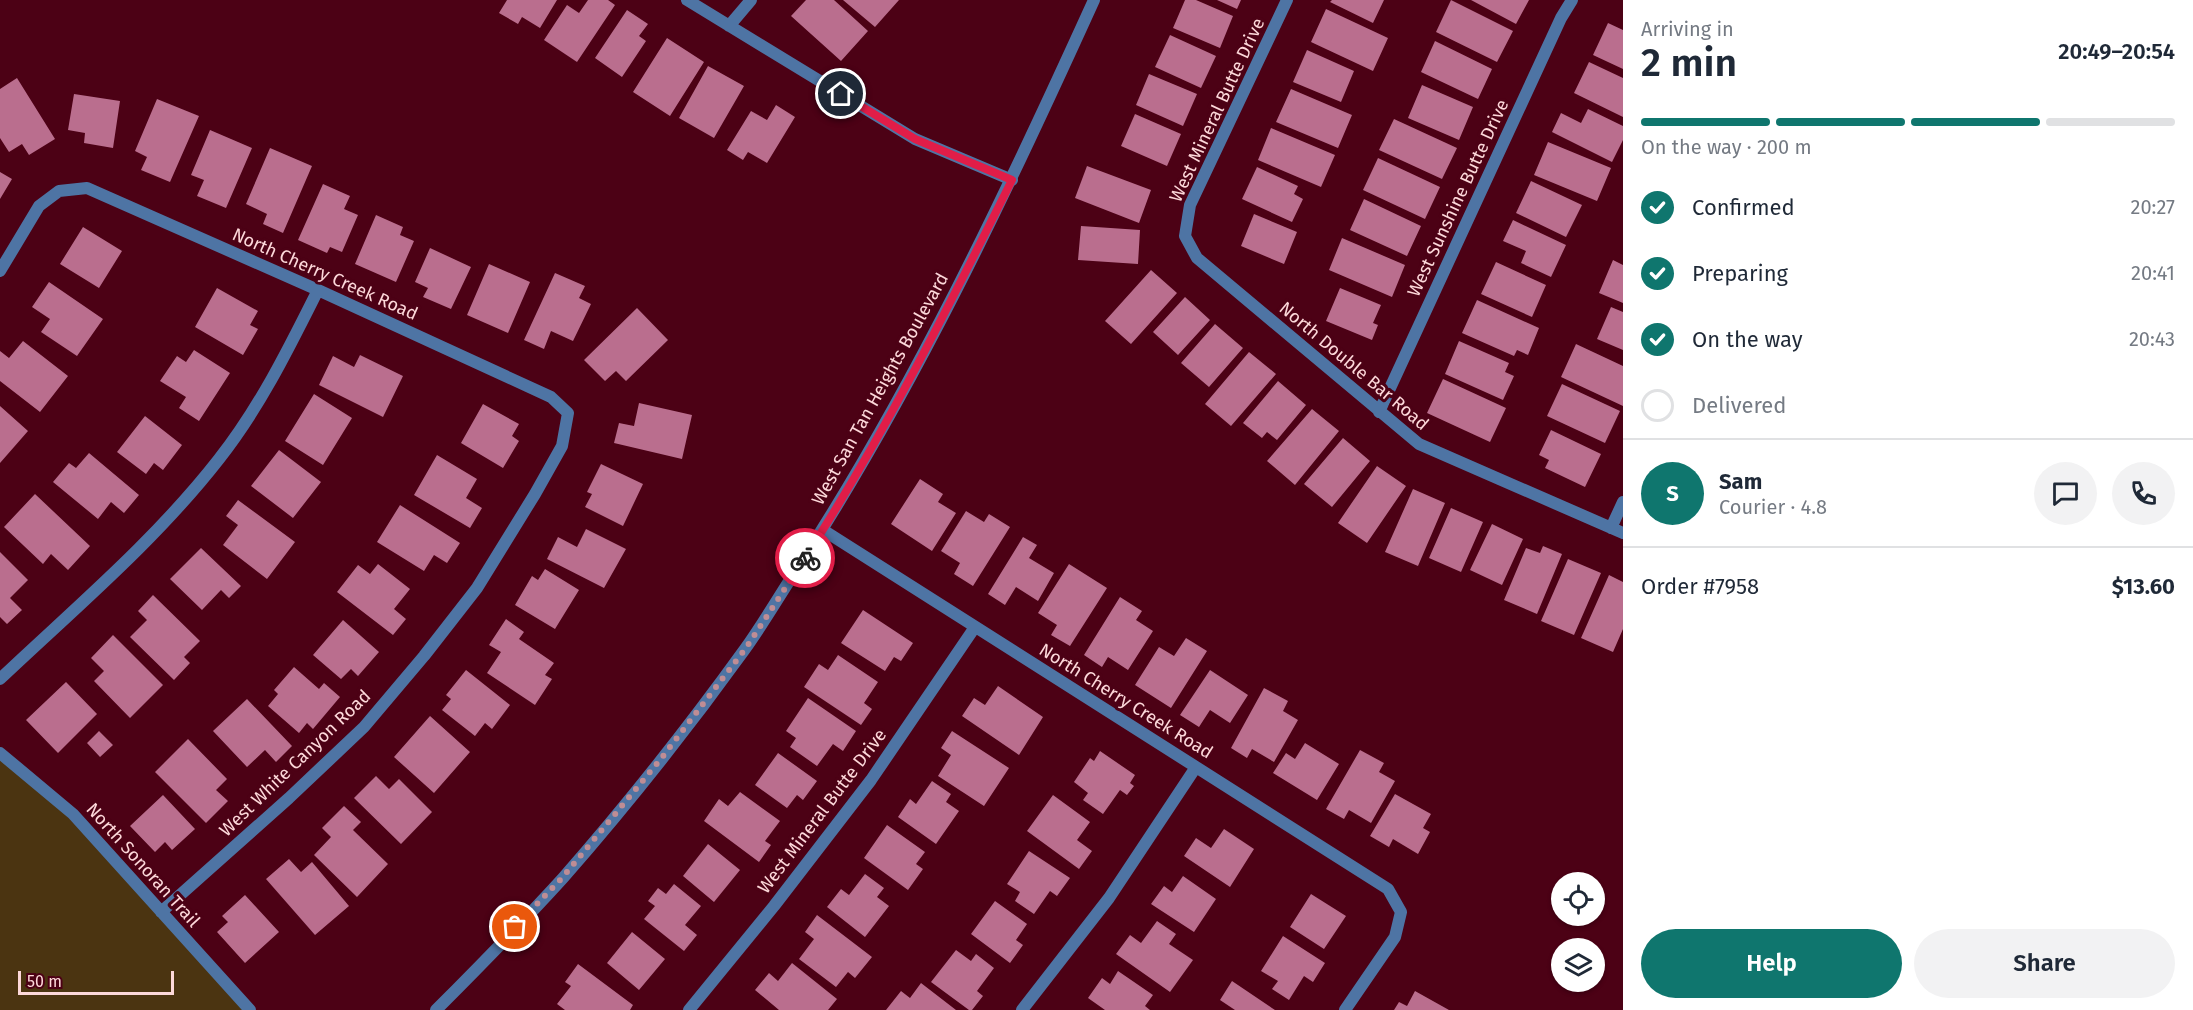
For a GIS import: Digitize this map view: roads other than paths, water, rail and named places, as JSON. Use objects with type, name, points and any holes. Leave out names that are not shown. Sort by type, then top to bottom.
[{"type":"street","points":[[687,0],[915,139],[1012,180]]},
{"type":"street","points":[[729,26],[752,0]]},
{"type":"street","name":"West San Tan Heights Boulevard","points":[[436,1010],[562,878],[660,760],[746,648],[823,530],[875,442],[939,325],[1012,180],[1094,0]]},
{"type":"street","name":"West Mineral Butte Drive","points":[[1185,236],[1190,205],[1287,0]]},
{"type":"street","name":"West Sunshine Butte Drive","points":[[1379,412],[1561,18],[1572,0]]},
{"type":"street","name":"North Cherry Creek Road","points":[[0,271],[39,206],[59,191],[87,188],[318,290],[551,397],[568,413]]},
{"type":"street","name":"North Double Bar Road","points":[[1185,236],[1197,258],[1419,444],[1617,531]]},
{"type":"street","points":[[0,679],[143,546],[219,459],[251,414],[275,374],[318,290]]},
{"type":"street","name":"West White Canyon Road","points":[[161,912],[289,798],[364,727],[424,656],[477,588],[536,494],[562,446],[568,413]]},
{"type":"street","points":[[1617,531],[1623,502]]},
{"type":"street","name":"North Cherry Creek Road","points":[[823,530],[1388,889],[1401,912],[1395,937],[1345,1010]]},
{"type":"street","name":"West Mineral Butte Drive","points":[[689,1010],[774,906],[871,780],[975,627]]},
{"type":"street","name":"North Sonoran Trail","points":[[0,753],[73,814],[250,1010]]},
{"type":"street","points":[[1022,1010],[1109,898],[1196,767]]}]
